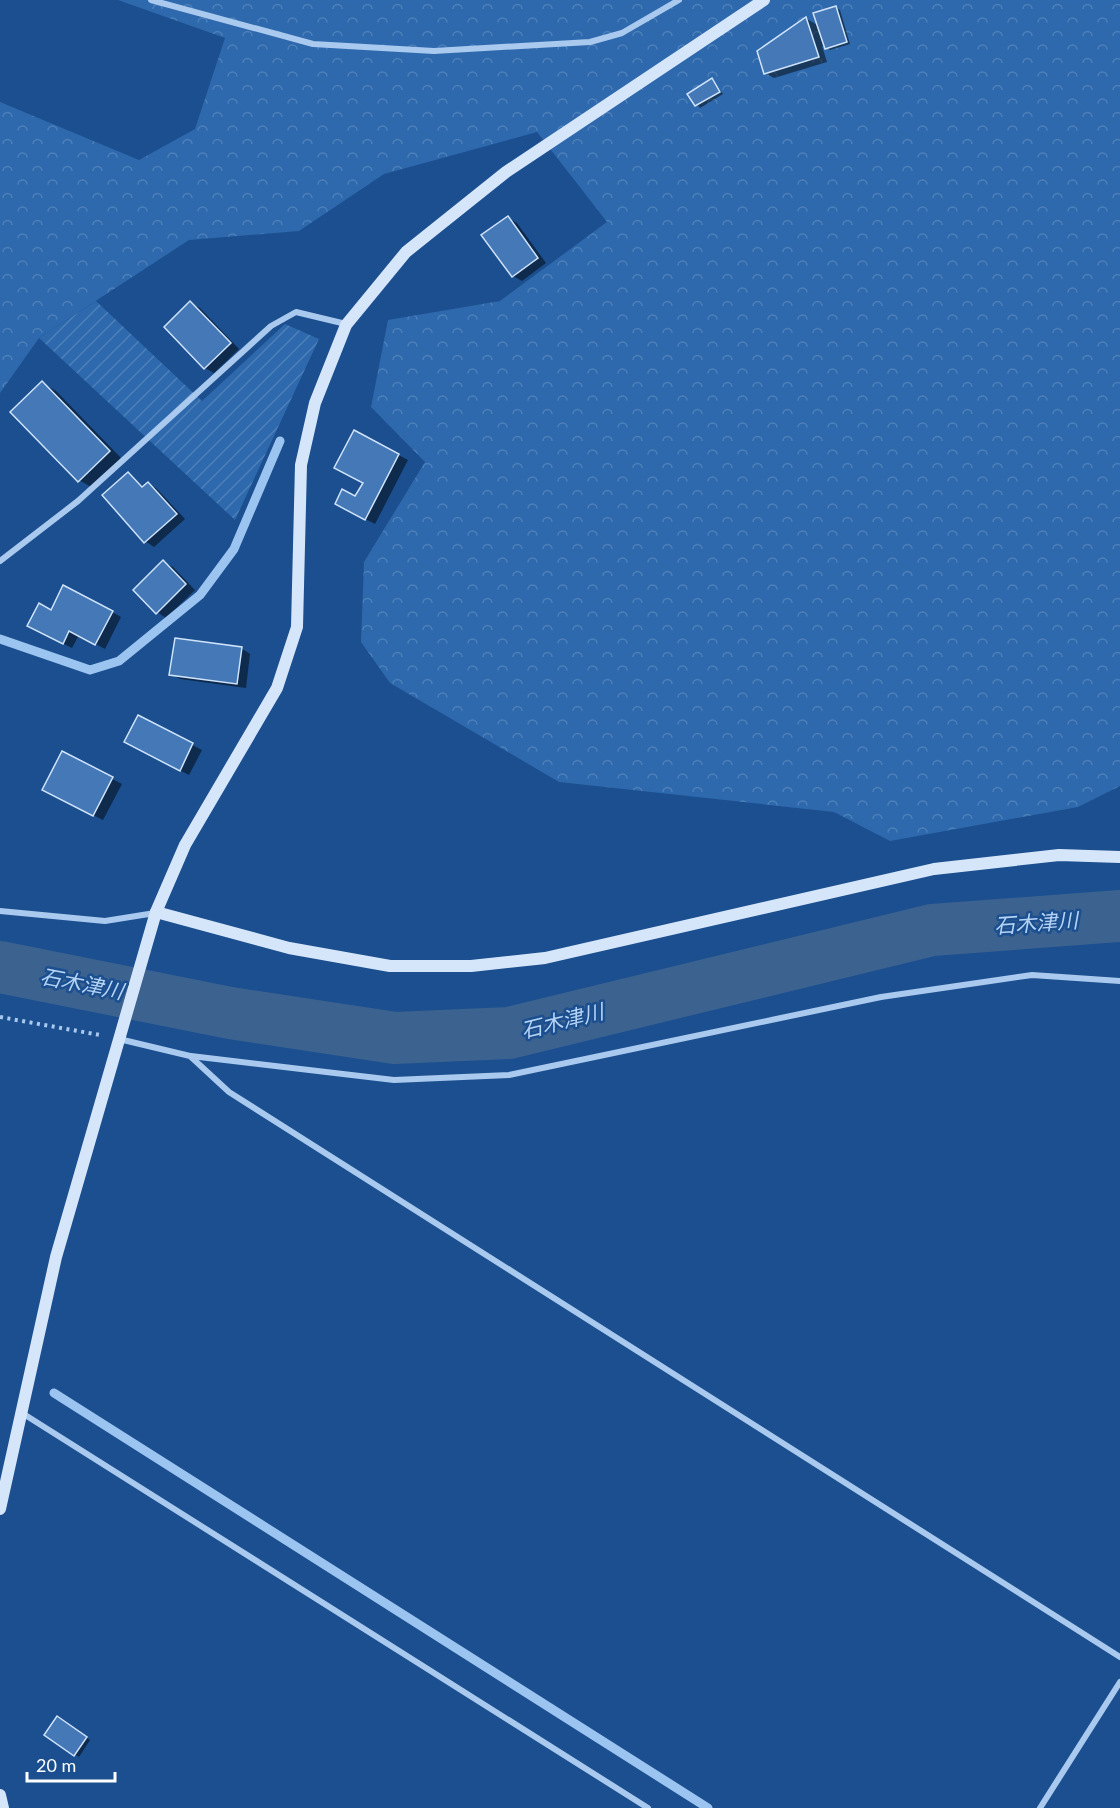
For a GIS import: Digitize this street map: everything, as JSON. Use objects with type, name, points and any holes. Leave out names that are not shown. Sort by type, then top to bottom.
[{"type":"street","points":[[151,0],[313,44],[434,51],[590,42],[622,33],[679,0]]},
{"type":"street","points":[[0,1509],[19,1412],[56,1257],[156,912],[185,845],[277,688],[297,627],[302,465],[315,403],[346,324],[406,252],[506,172],[763,0]]},
{"type":"street","points":[[0,561],[78,501],[271,326],[296,312],[346,324]]},
{"type":"street","points":[[0,911],[105,921],[156,912],[289,948],[390,966],[471,966],[545,958],[934,869],[1059,855],[1120,857]]},
{"type":"street","points":[[120,1035],[190,1056],[394,1080],[509,1075],[892,995],[1032,975],[1120,981]]},
{"type":"street","points":[[190,1056],[229,1092],[1120,1657]]},
{"type":"street","points":[[19,1412],[648,1808]]},
{"type":"street","points":[[1040,1808],[1120,1682]]},
{"type":"street","points":[[0,1795],[3,1808]]},
{"type":"path","points":[[0,1017],[120,1035]]},
{"type":"green space","points":[[118,0],[1120,0],[1120,786],[1078,807],[890,841],[834,812],[559,782],[390,683],[361,642],[364,562],[425,462],[371,407],[388,320],[500,301],[607,222],[537,132],[384,174],[299,231],[189,240],[39,338],[0,393],[0,102],[139,160],[195,129],[225,38]]},
{"type":"green space","points":[[96,301],[202,401],[285,324],[319,339],[235,520],[39,338]]},
{"type":"building","points":[[836,6],[847,42],[825,49],[813,13]]},
{"type":"building","points":[[806,17],[819,57],[764,74],[757,51]]},
{"type":"building","points":[[712,78],[720,92],[695,106],[687,94]]},
{"type":"building","points":[[508,216],[538,258],[512,277],[481,235]]},
{"type":"building","points":[[190,301],[231,343],[204,369],[164,327]]},
{"type":"building","points":[[42,381],[110,451],[78,482],[10,412]]},
{"type":"building","points":[[354,430],[399,454],[365,520],[335,504],[342,489],[355,496],[363,483],[334,468]]},
{"type":"building","points":[[128,472],[142,487],[148,482],[177,514],[144,543],[102,495]]},
{"type":"building","points":[[163,560],[186,584],[156,614],[133,590]]},
{"type":"building","points":[[63,585],[113,611],[95,645],[69,631],[63,644],[27,626],[39,603],[51,610]]},
{"type":"building","points":[[175,638],[242,647],[237,684],[169,675]]},
{"type":"building","points":[[138,715],[193,743],[180,771],[124,742]]},
{"type":"building","points":[[62,751],[113,777],[93,816],[42,790]]},
{"type":"building","points":[[57,1716],[87,1737],[74,1756],[44,1735]]},
{"type":"waterway","points":[[0,639],[90,670],[119,661],[200,595],[234,549],[280,441]]},
{"type":"waterway","name":"石木津川","points":[[0,967],[230,1013],[395,1038],[509,1033],[932,930],[1120,916]]},
{"type":"waterway","points":[[54,1393],[708,1808]]}]
